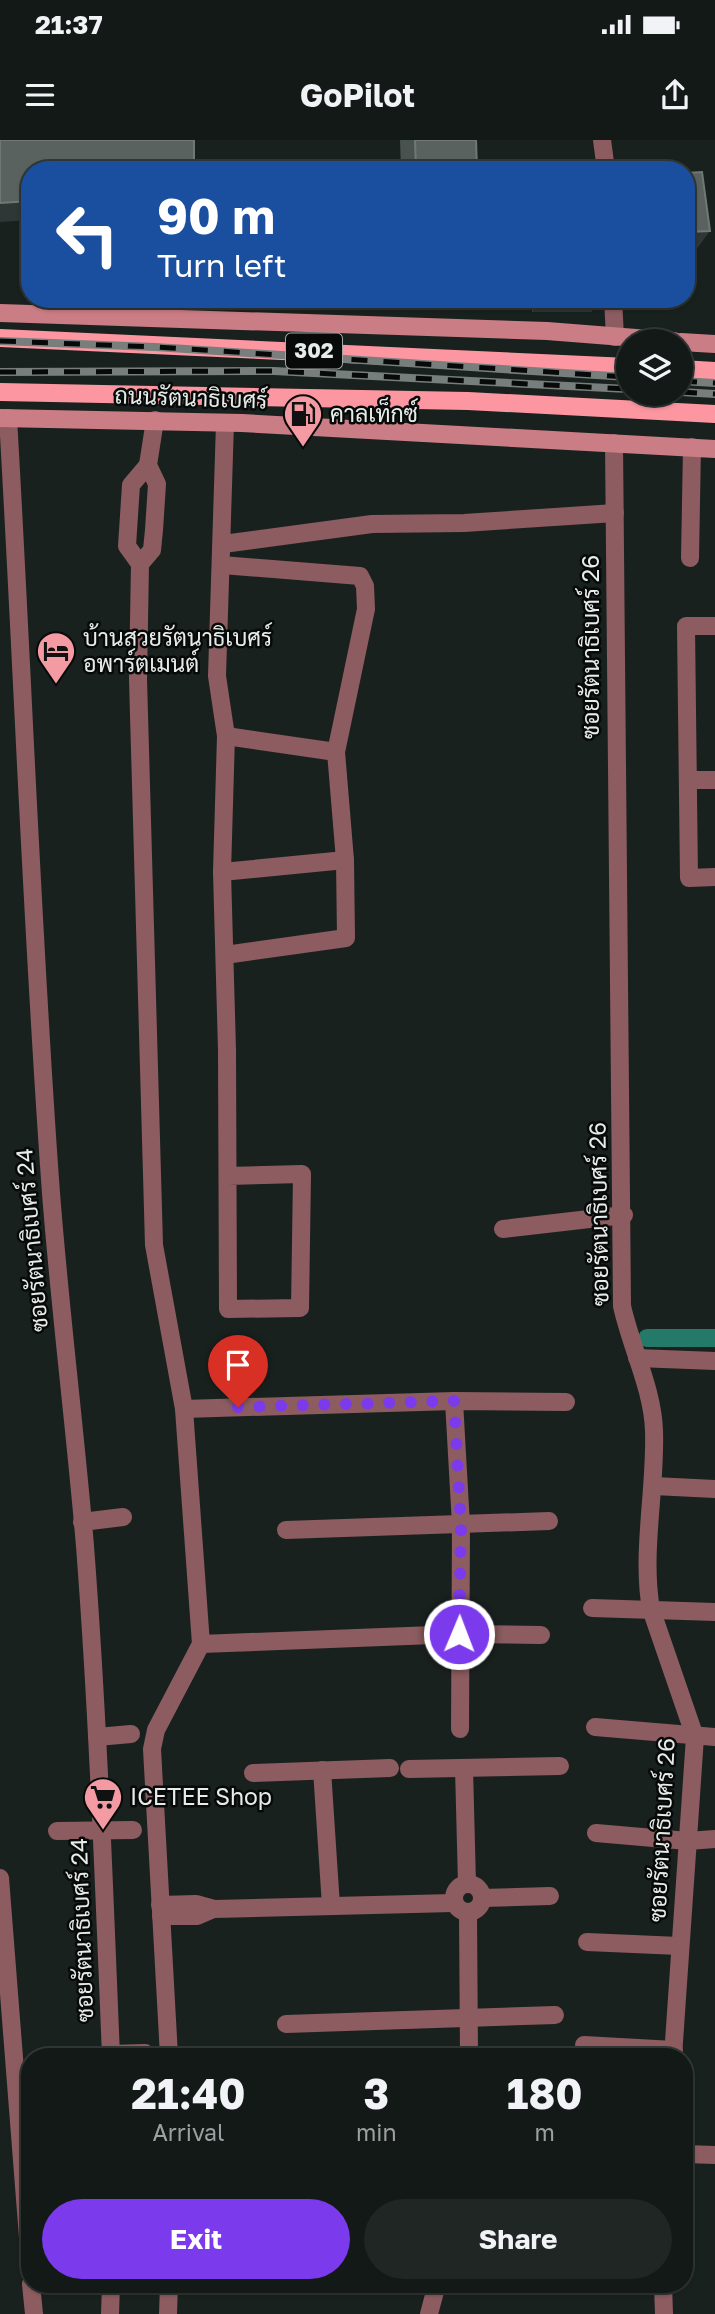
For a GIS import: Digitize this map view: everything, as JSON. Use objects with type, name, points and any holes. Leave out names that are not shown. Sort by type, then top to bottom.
[{"type":"main road","name":"302","points":[[0,313],[547,331],[615,337]]},
{"type":"main road","name":"302","points":[[0,338],[616,366]]},
{"type":"main road","points":[[693,343],[715,344]]},
{"type":"main road","points":[[693,370],[715,371]]},
{"type":"main road","name":"ถนนรัตนาธิเบศร์","points":[[0,392],[468,401],[715,414]]},
{"type":"main road","name":"ถนนรัตนาธิเบศร์","points":[[4,418],[225,423],[715,449]]},
{"type":"street","points":[[602,140],[605,161]]},
{"type":"street","points":[[613,308],[615,337]]},
{"type":"street","name":"ซอยรัตนาธิเบศร์ 24","points":[[4,418],[24,682],[34,947],[51,1196],[82,1522],[97,1737],[111,2048]]},
{"type":"street","points":[[155,421],[148,466],[131,485],[127,546],[140,564],[138,679],[154,1245],[184,1409],[201,1644],[156,1730],[152,1749],[169,2048]]},
{"type":"street","points":[[225,423],[217,676],[226,736],[222,872],[228,1309],[300,1308],[302,1174],[228,1176]]},
{"type":"street","name":"ซอยรัตนาธิเบศร์ 26","points":[[614,443],[624,1215],[622,1306],[653,1422],[654,1486],[647,1587],[651,1609],[695,1737],[673,2048]]},
{"type":"street","points":[[690,558],[692,447]]},
{"type":"street","points":[[140,564],[152,550],[154,530],[157,484],[148,466]]},
{"type":"street","points":[[223,544],[372,524],[464,523],[615,513]]},
{"type":"street","points":[[222,565],[360,576],[366,608],[336,752],[345,860],[346,938],[225,956]]},
{"type":"street","points":[[715,626],[686,626],[689,878],[715,877]]},
{"type":"street","points":[[226,736],[336,752]]},
{"type":"street","points":[[688,780],[715,780]]},
{"type":"street","points":[[222,872],[345,860]]},
{"type":"street","points":[[503,1229],[624,1215]]},
{"type":"street","points":[[637,1358],[715,1360]]},
{"type":"street","points":[[184,1409],[454,1401],[566,1402]]},
{"type":"street","points":[[454,1401],[461,1525],[460,1729]]},
{"type":"street","points":[[654,1486],[715,1489]]},
{"type":"street","points":[[82,1522],[124,1517]]},
{"type":"street","points":[[286,1530],[548,1521]]},
{"type":"street","points":[[592,1608],[715,1612]]},
{"type":"street","points":[[201,1644],[459,1634],[541,1635]]},
{"type":"street","points":[[595,1727],[715,1737]]},
{"type":"street","points":[[97,1737],[131,1734]]},
{"type":"street","points":[[409,1769],[559,1766]]},
{"type":"street","points":[[253,1773],[390,1768]]},
{"type":"street","points":[[464,1768],[467,1884]]},
{"type":"street","points":[[322,1770],[331,1906]]},
{"type":"street","points":[[57,1831],[133,1830]]},
{"type":"street","points":[[596,1833],[688,1841],[715,1839]]},
{"type":"street","points":[[0,1878],[21,2148]]},
{"type":"street","points":[[160,1911],[196,1904],[214,1909],[331,1906],[461,1908],[478,1908],[482,1898],[478,1888],[467,1884],[456,1890],[461,1908],[471,2015],[469,2048]]},
{"type":"street","points":[[482,1898],[550,1896]]},
{"type":"street","points":[[587,1942],[680,1946]]},
{"type":"street","points":[[286,2024],[471,2015],[555,2015]]},
{"type":"street","points":[[584,2045],[617,2048]]},
{"type":"street","points":[[693,2154],[715,2155]]},
{"type":"street","points":[[32,2293],[34,2314]]},
{"type":"street","points":[[110,2314],[111,2293]]},
{"type":"street","points":[[168,2314],[169,2293]]},
{"type":"street","points":[[429,2314],[435,2293]]},
{"type":"street","points":[[663,2293],[664,2314]]},
{"type":"building","points":[[0,140],[194,140],[194,161],[21,161],[21,202],[0,203]]},
{"type":"building","points":[[415,140],[476,140],[477,161],[416,161]]},
{"type":"building","points":[[695,172],[702,172],[710,231],[695,232]]},
{"type":"waterway","points":[[647,1338],[715,1338]]},
{"type":"railway","points":[[0,341],[155,347],[616,376]]},
{"type":"railway","points":[[0,372],[274,371],[616,388]]},
{"type":"railway","points":[[693,382],[715,383]]},
{"type":"railway","points":[[693,393],[715,394]]},
{"type":"place","name":"คาลเท็กซ์","points":[[303,448]]},
{"type":"place","name":"บ้านสวยรัตนาธิเบศร์ อพาร์ตเมนต์","points":[[56,685]]},
{"type":"place","name":"ICETEE Shop","points":[[103,1831]]},
{"type":"route","points":[[238,1407],[454,1401],[461,1525],[459,1634]]}]
